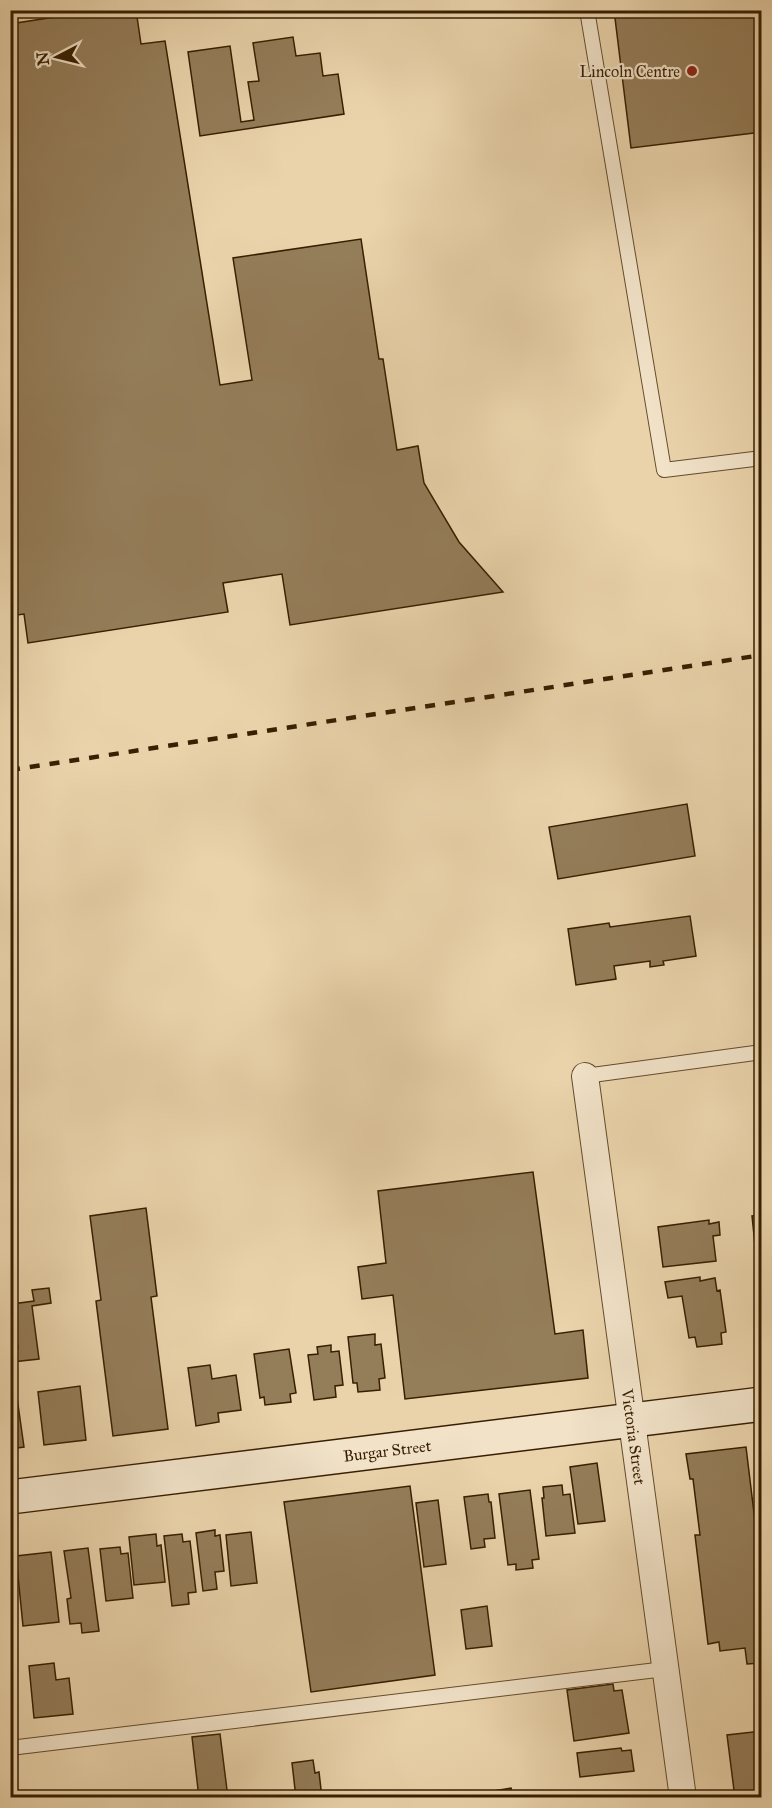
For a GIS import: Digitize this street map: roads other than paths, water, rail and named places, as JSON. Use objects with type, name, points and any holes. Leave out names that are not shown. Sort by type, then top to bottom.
[{"type":"street","name":"Victoria Street","points":[[585,1076],[683,1797]]},
{"type":"street","name":"Burgar Street","points":[[10,1497],[762,1404]]},
{"type":"lane","points":[[587,10],[664,470],[762,458]]},
{"type":"lane","points":[[585,1076],[762,1052]]},
{"type":"lane","points":[[10,1748],[665,1669]]},
{"type":"railway","points":[[10,770],[762,655]]},
{"type":"place","name":"Lincoln Centre","points":[[692,71]]}]
